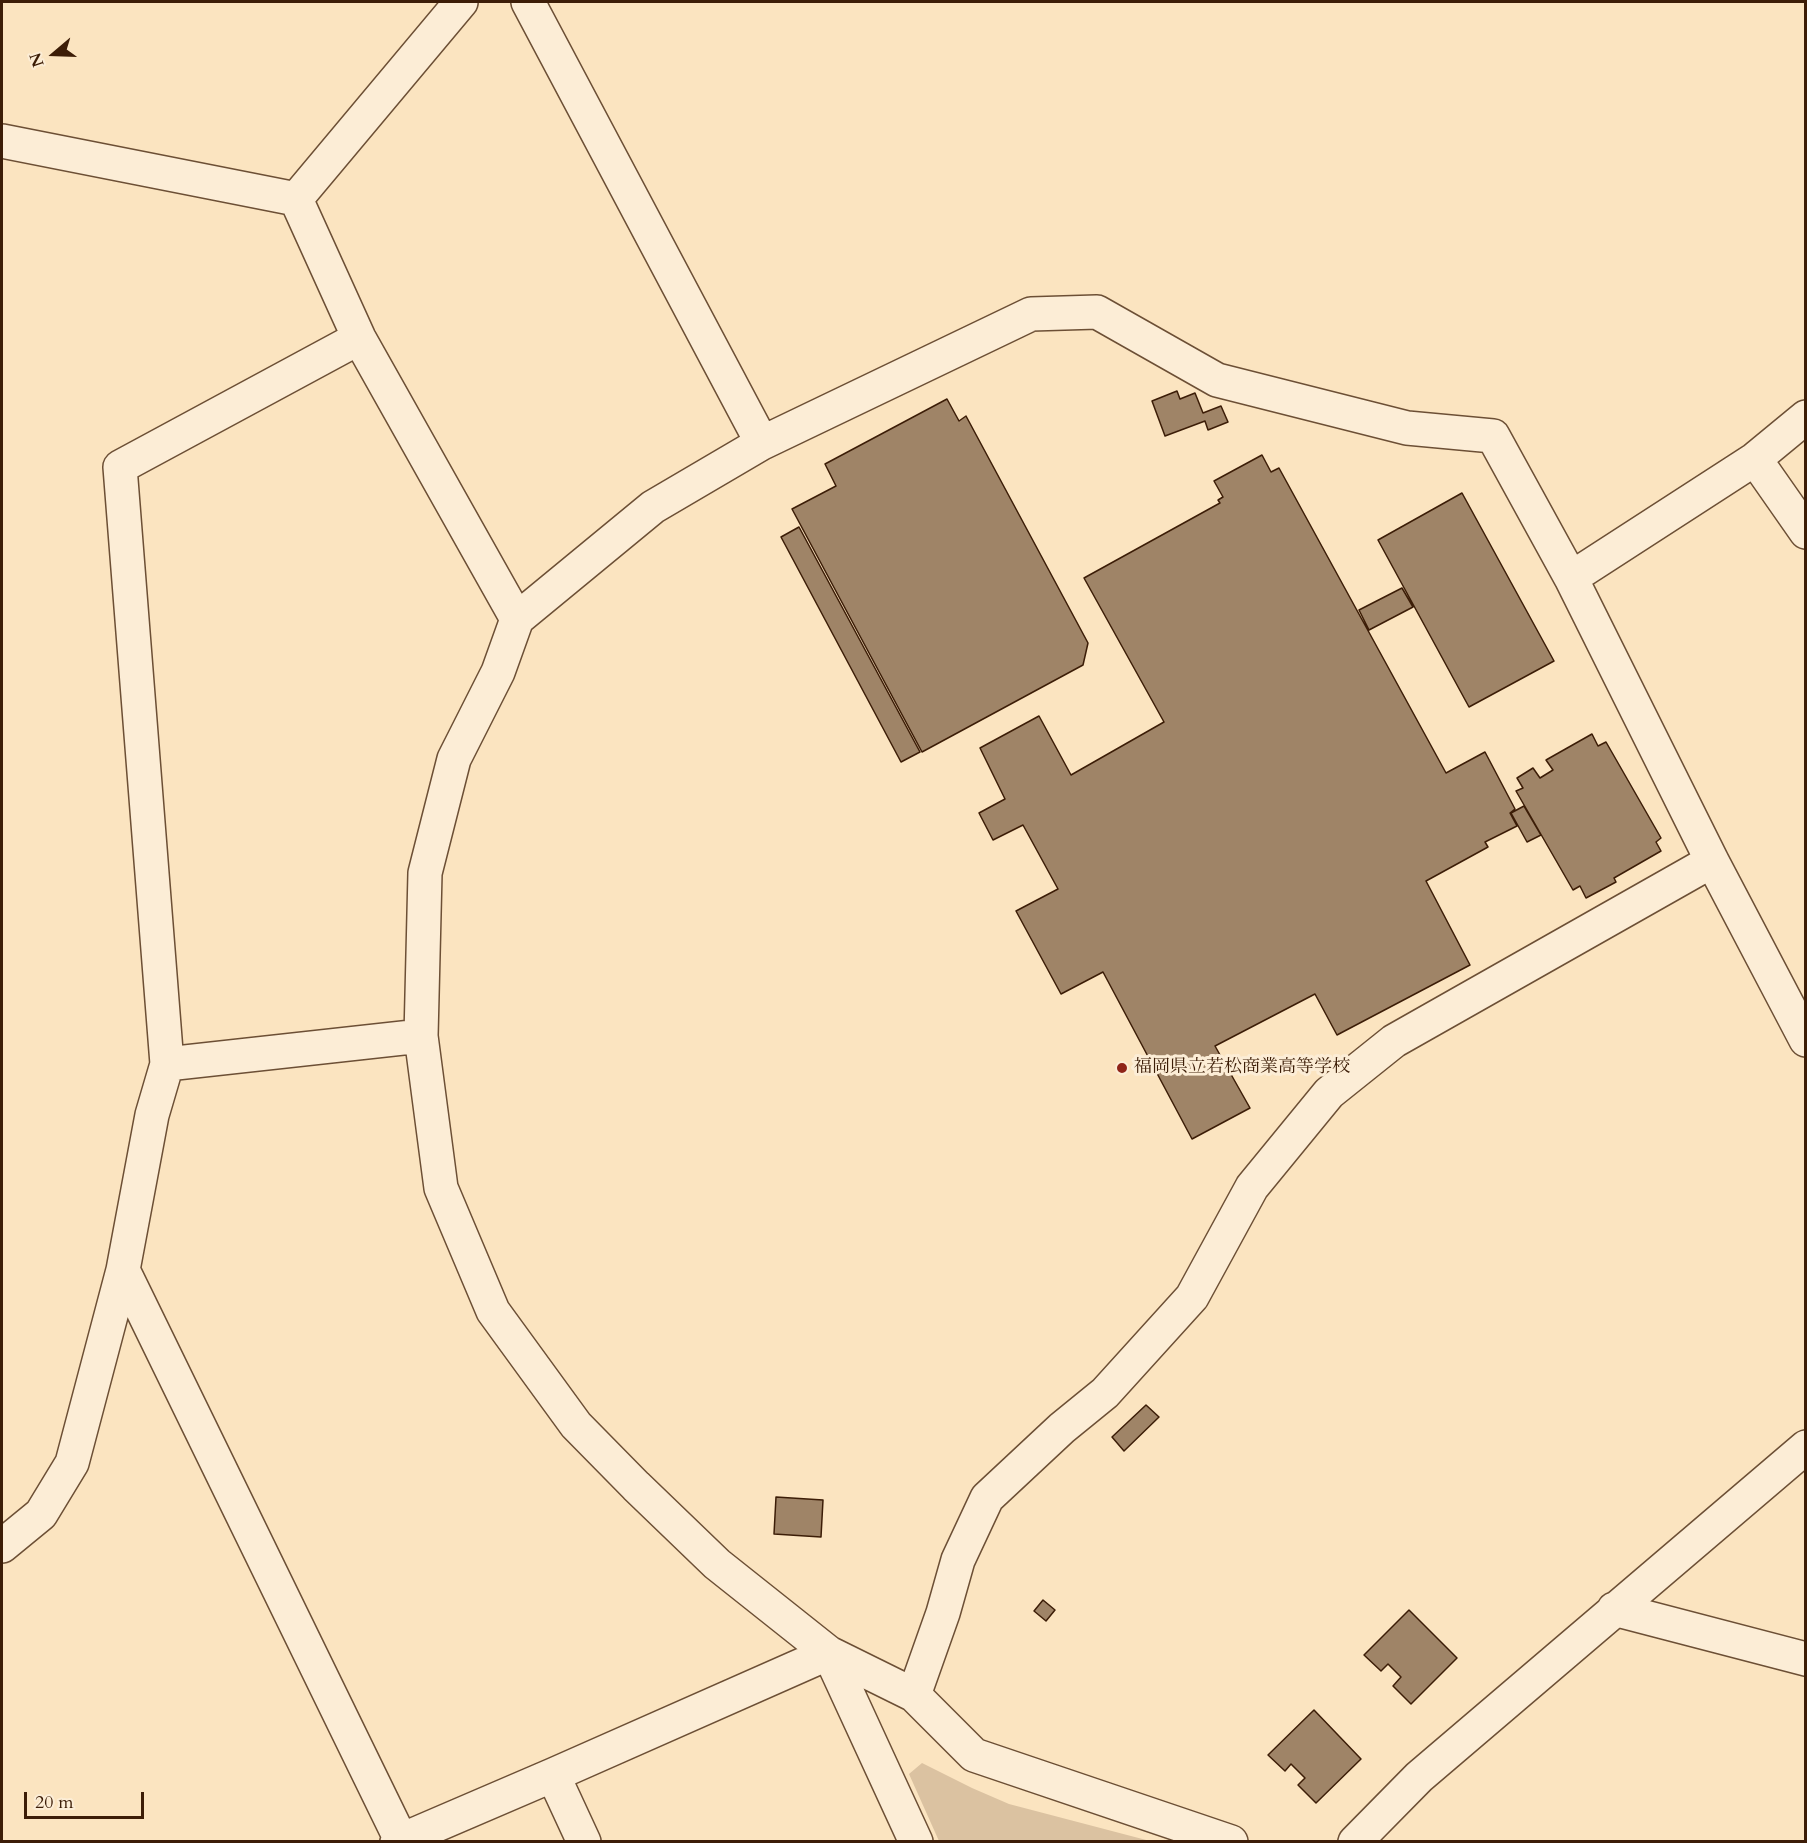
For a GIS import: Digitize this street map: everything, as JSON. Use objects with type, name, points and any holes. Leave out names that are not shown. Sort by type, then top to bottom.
[{"type":"street","points":[[296,199],[461,2]]},
{"type":"street","points":[[528,2],[762,443]]},
{"type":"street","points":[[2,141],[296,199]]},
{"type":"street","points":[[296,199],[359,338],[517,620]]},
{"type":"street","points":[[1231,1842],[974,1755],[914,1695],[830,1653],[717,1564],[636,1486],[576,1425],[493,1311],[441,1188],[422,1036],[425,873],[454,759],[498,672],[517,620],[653,507],[762,443],[1031,314],[1097,312],[1217,380],[1407,428],[1493,436],[1571,578],[1712,861],[1805,1037]]},
{"type":"street","points":[[2,1546],[41,1514],[72,1462],[123,1270],[152,1115],[167,1064],[120,467],[359,338]]},
{"type":"street","points":[[1571,578],[1755,459],[1806,417]]},
{"type":"street","points":[[1755,459],[1806,532]]},
{"type":"street","points":[[914,1695],[943,1613],[957,1560],[987,1498],[1062,1428],[1105,1393],[1192,1297],[1252,1187],[1329,1093],[1394,1041],[1712,861]]},
{"type":"street","points":[[167,1064],[422,1036]]},
{"type":"street","points":[[123,1270],[399,1840],[554,1775],[830,1653]]},
{"type":"street","points":[[1355,1842],[1419,1777],[1806,1447]]},
{"type":"street","points":[[1614,1609],[1806,1659]]},
{"type":"street","points":[[830,1653],[916,1842]]},
{"type":"street","points":[[554,1775],[584,1842]]},
{"type":"shaded area","points":[[922,1763],[1009,1804],[1150,1841],[939,1841],[909,1774]]},
{"type":"building","points":[[1177,391],[1180,399],[1195,393],[1203,413],[1221,406],[1228,422],[1208,430],[1205,421],[1165,436],[1152,401]]},
{"type":"building","points":[[947,399],[959,421],[966,416],[1088,643],[1083,665],[922,752],[792,509],[836,486],[825,464]]},
{"type":"building","points":[[1262,455],[1271,472],[1279,468],[1446,773],[1485,752],[1515,809],[1510,813],[1517,826],[1485,842],[1488,847],[1426,881],[1470,965],[1337,1035],[1315,994],[1215,1046],[1250,1108],[1192,1139],[1103,972],[1061,994],[1016,911],[1058,889],[1023,825],[993,840],[979,813],[1005,799],[980,748],[1039,716],[1071,775],[1164,722],[1084,578],[1220,503],[1218,500],[1223,497],[1214,481]]},
{"type":"building","points":[[1462,493],[1554,661],[1469,707],[1378,540]]},
{"type":"building","points":[[799,527],[920,752],[901,762],[781,537]]},
{"type":"building","points":[[1402,588],[1413,607],[1369,630],[1359,610]]},
{"type":"building","points":[[1592,734],[1598,746],[1606,742],[1661,838],[1656,842],[1661,851],[1614,878],[1616,882],[1586,898],[1580,886],[1573,890],[1516,791],[1523,788],[1517,778],[1533,768],[1540,778],[1553,770],[1546,760]]},
{"type":"building","points":[[1524,806],[1541,835],[1527,842],[1511,813]]},
{"type":"building","points":[[1146,1405],[1159,1417],[1124,1451],[1112,1437]]},
{"type":"building","points":[[776,1497],[823,1500],[821,1537],[774,1534]]},
{"type":"building","points":[[1043,1600],[1055,1610],[1046,1621],[1034,1611]]},
{"type":"building","points":[[1409,1610],[1457,1658],[1411,1704],[1393,1686],[1401,1677],[1388,1664],[1381,1671],[1364,1655]]},
{"type":"building","points":[[1314,1710],[1361,1759],[1316,1803],[1298,1785],[1305,1778],[1291,1764],[1285,1771],[1268,1755]]},
{"type":"place","name":"福岡県立若松商業高等学校","points":[[1122,1068]]}]
